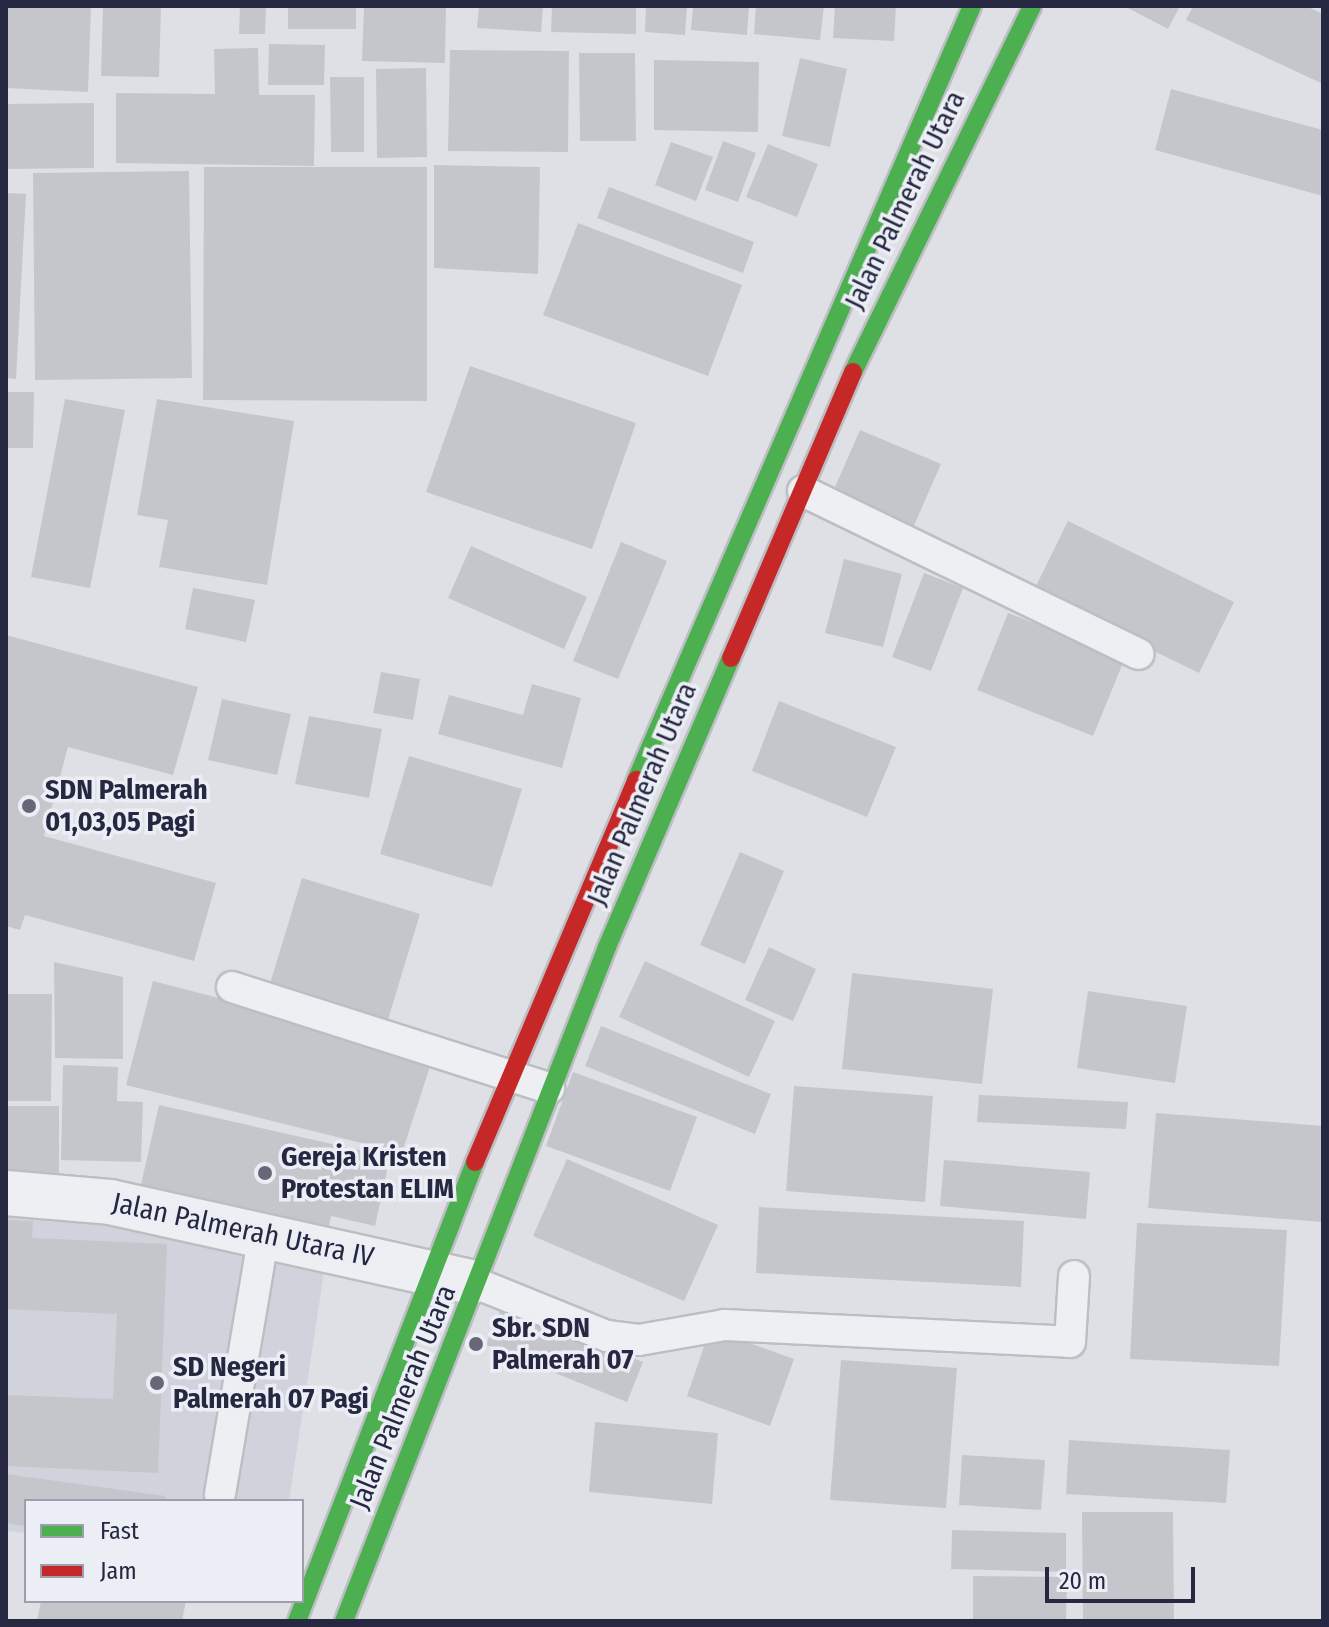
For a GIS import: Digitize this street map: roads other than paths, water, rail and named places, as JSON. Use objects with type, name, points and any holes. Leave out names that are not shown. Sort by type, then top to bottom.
[{"type":"main road","name":"Jalan Palmerah Utara","points":[[304,1602],[429,1270],[509,1074],[972,6]]},
{"type":"main road","name":"Jalan Palmerah Utara","points":[[344,1621],[478,1284],[549,1088],[607,947],[875,322],[1032,6]]},
{"type":"main road","points":[[779,454],[808,480]]},
{"type":"main road","points":[[570,935],[607,947]]},
{"type":"street","name":"Jalan Palmerah Utara IV","points":[[6,1193],[110,1202],[264,1233],[478,1284]]},
{"type":"lane","points":[[808,480],[1139,654]]},
{"type":"lane","points":[[232,987],[549,1088]]},
{"type":"lane","points":[[220,1494],[264,1233]]},
{"type":"lane","points":[[478,1284],[607,1336],[639,1340],[725,1325],[1070,1342],[1074,1276]]},
{"type":"place","name":"SDN Palmerah 01,03,05 Pagi","points":[[29,806]]},
{"type":"place","name":"Gereja Kristen Protestan ELIM","points":[[265,1173]]},
{"type":"place","name":"Sbr. SDN Palmerah 07","points":[[476,1344]]},
{"type":"place","name":"SD Negeri Palmerah 07 Pagi","points":[[157,1383]]}]
